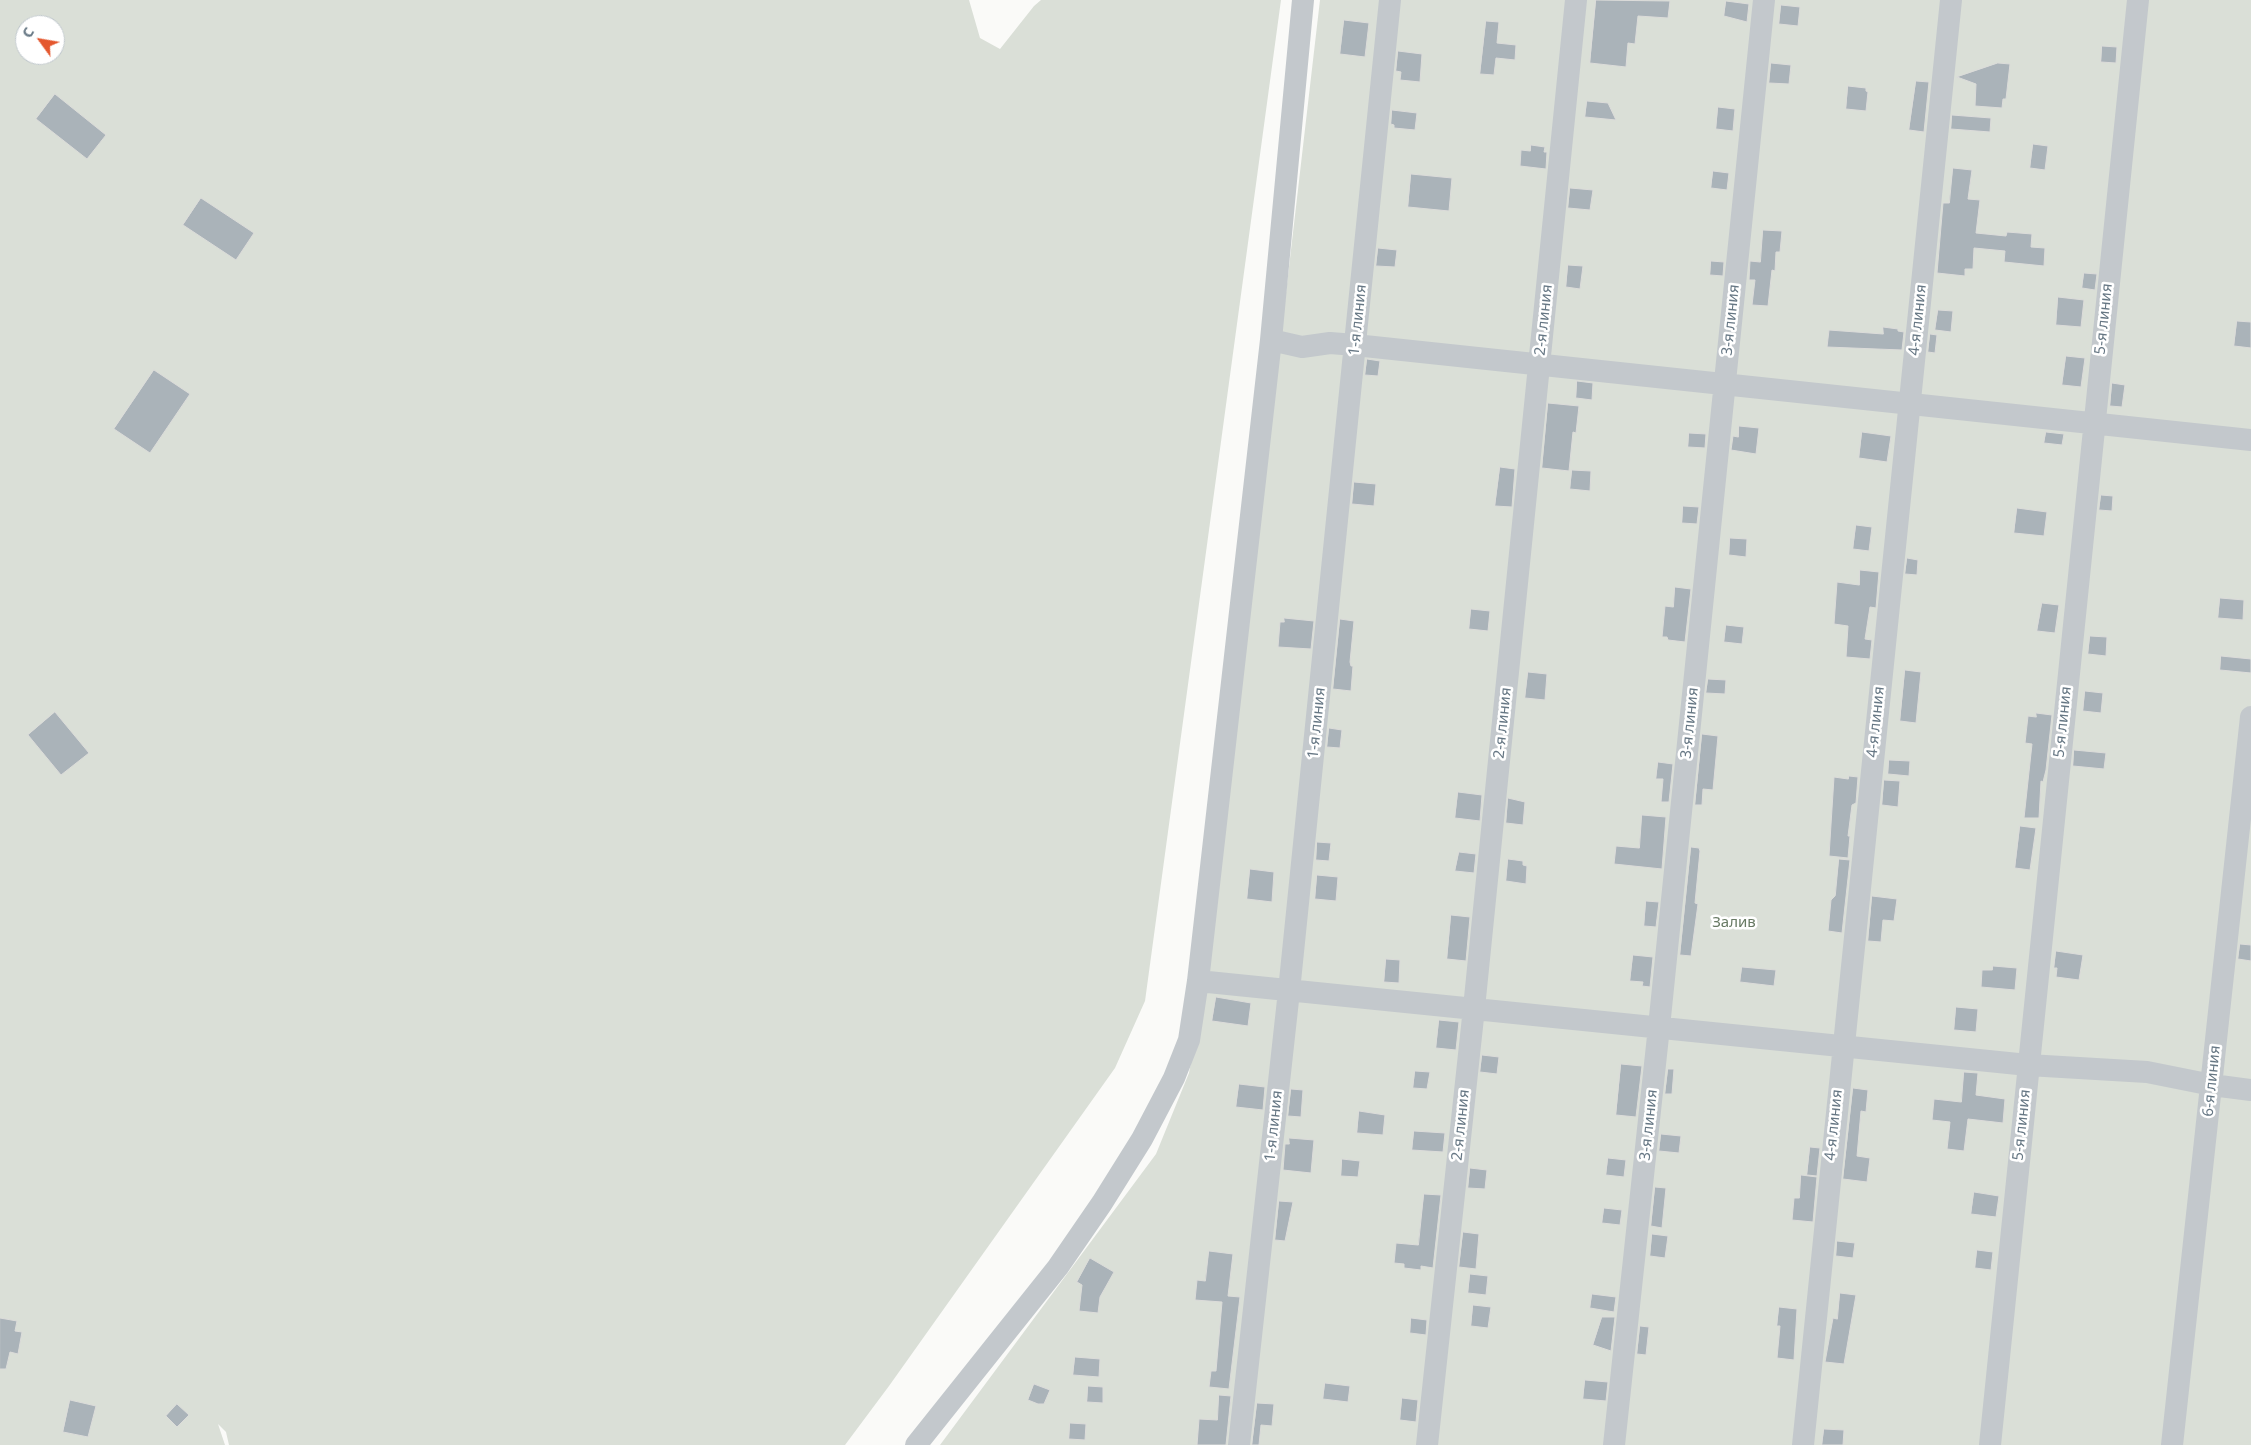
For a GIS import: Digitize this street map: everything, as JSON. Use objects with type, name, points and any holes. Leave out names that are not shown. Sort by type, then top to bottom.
[{"type":"street","points":[[916,1445],[1058,1267],[1102,1203],[1142,1139],[1174,1078],[1189,1040],[1198,981],[1271,340],[1303,0]]},
{"type":"street","name":"1-я линия","points":[[1239,1445],[1289,991],[1390,0]]},
{"type":"street","name":"2-я линия","points":[[1427,1445],[1474,1008],[1576,0]]},
{"type":"street","name":"3-я линия","points":[[1614,1445],[1659,1027],[1764,0]]},
{"type":"street","name":"4-я линия","points":[[1803,1445],[1842,1046],[1951,0]]},
{"type":"street","name":"5-я линия","points":[[1990,1445],[2093,424],[2138,0]]},
{"type":"street","points":[[1271,340],[1302,347],[1330,343],[1540,363],[2251,440]]},
{"type":"street","name":"6-я линия","points":[[2172,1445],[2251,717]]},
{"type":"street","points":[[1198,981],[2028,1065],[2147,1072],[2212,1085],[2251,1090]]},
{"type":"green space","points":[[0,0],[969,0],[980,38],[1000,49],[1034,6],[1041,0],[1281,0],[1145,1001],[1115,1068],[889,1386],[845,1445],[229,1445],[226,1432],[218,1424],[225,1445],[0,1445]]},
{"type":"green space","name":"Залив","points":[[1320,0],[2251,0],[2251,1445],[940,1445],[1156,1154],[1189,1073],[1207,973]]},
{"type":"building","points":[[1596,0],[1670,1],[1668,18],[1638,16],[1635,44],[1628,43],[1626,67],[1590,63]]},
{"type":"building","points":[[1726,1],[1749,4],[1747,22],[1724,16]]},
{"type":"building","points":[[1781,5],[1800,7],[1798,26],[1779,24]]},
{"type":"building","points":[[1344,20],[1369,23],[1365,57],[1340,54]]},
{"type":"building","points":[[1486,21],[1499,22],[1497,43],[1516,45],[1515,60],[1496,58],[1494,75],[1480,74]]},
{"type":"building","points":[[2102,46],[2117,47],[2116,63],[2101,62]]},
{"type":"building","points":[[1398,51],[1422,54],[1420,82],[1400,80],[1401,72],[1396,71]]},
{"type":"building","points":[[1771,63],[1791,65],[1789,84],[1769,83]]},
{"type":"building","points":[[1998,63],[2010,64],[2006,99],[2003,99],[2002,108],[1975,106],[1976,84],[1957,77]]},
{"type":"building","points":[[1916,81],[1929,82],[1924,132],[1909,130]]},
{"type":"building","points":[[1848,86],[1866,88],[1868,92],[1866,111],[1846,109]]},
{"type":"building","points":[[55,94],[106,135],[87,159],[36,119]]},
{"type":"building","points":[[1587,101],[1608,103],[1616,120],[1585,117]]},
{"type":"building","points":[[1718,107],[1735,109],[1733,131],[1716,129]]},
{"type":"building","points":[[1392,110],[1417,113],[1415,130],[1394,128],[1394,125],[1391,124]]},
{"type":"building","points":[[1952,115],[1991,118],[1990,132],[1951,129]]},
{"type":"building","points":[[2033,144],[2048,146],[2045,170],[2030,168]]},
{"type":"building","points":[[1531,145],[1545,147],[1544,152],[1547,152],[1546,169],[1520,166],[1521,150],[1530,151]]},
{"type":"building","points":[[1953,168],[1972,170],[1968,199],[1980,200],[1976,233],[2006,236],[2007,232],[2032,234],[2031,247],[2045,248],[2044,266],[2004,262],[2005,251],[1974,248],[1973,269],[1965,269],[1965,276],[1937,273],[1943,203],[1949,203]]},
{"type":"building","points":[[1713,171],[1729,173],[1727,190],[1711,188]]},
{"type":"building","points":[[1411,174],[1452,178],[1449,211],[1408,207]]},
{"type":"building","points":[[1570,188],[1593,190],[1590,210],[1568,208]]},
{"type":"building","points":[[201,198],[254,233],[236,260],[183,225]]},
{"type":"building","points":[[1763,230],[1782,231],[1780,252],[1776,252],[1775,271],[1772,270],[1768,306],[1752,305],[1755,280],[1749,280],[1750,261],[1760,262]]},
{"type":"building","points":[[1378,248],[1397,250],[1395,267],[1376,266]]},
{"type":"building","points":[[1711,261],[1724,262],[1723,276],[1710,275]]},
{"type":"building","points":[[1568,265],[1583,266],[1580,289],[1566,287]]},
{"type":"building","points":[[2084,273],[2097,274],[2095,290],[2082,288]]},
{"type":"building","points":[[2058,297],[2084,300],[2081,327],[2056,325]]},
{"type":"building","points":[[1938,310],[1953,311],[1951,332],[1935,330]]},
{"type":"building","points":[[2237,321],[2251,322],[2251,348],[2234,346]]},
{"type":"building","points":[[1883,327],[1898,329],[1898,331],[1904,332],[1902,350],[1827,347],[1829,330],[1883,334]]},
{"type":"building","points":[[1930,334],[1937,335],[1935,353],[1928,352]]},
{"type":"building","points":[[2066,356],[2085,358],[2081,387],[2062,385]]},
{"type":"building","points":[[1367,359],[1380,361],[1378,376],[1365,375]]},
{"type":"building","points":[[154,370],[190,394],[150,453],[114,429]]},
{"type":"building","points":[[1577,381],[1593,383],[1592,400],[1576,398]]},
{"type":"building","points":[[2112,383],[2125,385],[2122,407],[2110,406]]},
{"type":"building","points":[[1548,403],[1579,406],[1576,433],[1573,432],[1569,471],[1542,468]]},
{"type":"building","points":[[1739,426],[1759,428],[1756,454],[1731,450],[1733,436],[1738,437]]},
{"type":"building","points":[[1862,432],[1891,436],[1887,462],[1859,458]]},
{"type":"building","points":[[2046,432],[2064,434],[2062,445],[2044,443]]},
{"type":"building","points":[[1689,433],[1706,434],[1705,448],[1688,447]]},
{"type":"building","points":[[1500,467],[1515,469],[1512,507],[1495,506]]},
{"type":"building","points":[[1572,470],[1591,471],[1590,491],[1570,489]]},
{"type":"building","points":[[1354,482],[1376,484],[1374,506],[1352,504]]},
{"type":"building","points":[[2101,495],[2113,496],[2112,511],[2099,510]]},
{"type":"building","points":[[1683,506],[1699,507],[1697,524],[1682,523]]},
{"type":"building","points":[[2017,508],[2047,512],[2044,536],[2014,533]]},
{"type":"building","points":[[1856,525],[1872,527],[1869,551],[1853,549]]},
{"type":"building","points":[[1730,538],[1747,539],[1746,557],[1729,555]]},
{"type":"building","points":[[1907,558],[1918,560],[1917,575],[1905,574]]},
{"type":"building","points":[[1860,570],[1879,572],[1876,608],[1870,607],[1865,639],[1872,640],[1870,659],[1846,657],[1848,626],[1834,624],[1837,582],[1859,585]]},
{"type":"building","points":[[1675,587],[1691,589],[1685,642],[1668,640],[1667,637],[1662,637],[1665,606],[1673,607]]},
{"type":"building","points":[[2220,598],[2244,600],[2243,620],[2218,618]]},
{"type":"building","points":[[2042,603],[2059,605],[2055,633],[2037,631]]},
{"type":"building","points":[[1471,609],[1490,611],[1488,631],[1469,629]]},
{"type":"building","points":[[1284,618],[1314,621],[1311,649],[1278,647],[1280,622],[1284,622]]},
{"type":"building","points":[[1340,619],[1354,621],[1350,662],[1351,666],[1353,666],[1351,691],[1333,689]]},
{"type":"building","points":[[1726,625],[1744,627],[1742,644],[1724,642]]},
{"type":"building","points":[[2090,636],[2107,637],[2106,656],[2088,654]]},
{"type":"building","points":[[2221,656],[2251,659],[2251,673],[2220,670]]},
{"type":"building","points":[[1905,670],[1921,672],[1916,723],[1900,721]]},
{"type":"building","points":[[1528,672],[1547,674],[1545,700],[1525,698]]},
{"type":"building","points":[[1708,679],[1726,680],[1725,694],[1706,693]]},
{"type":"building","points":[[2085,691],[2103,693],[2101,713],[2083,711]]},
{"type":"building","points":[[55,712],[89,753],[61,775],[28,735]]},
{"type":"building","points":[[2036,713],[2052,715],[2046,770],[2043,782],[2041,781],[2039,818],[2024,818],[2032,744],[2025,743],[2028,716],[2036,717]]},
{"type":"building","points":[[1329,728],[1342,730],[1340,748],[1327,747]]},
{"type":"building","points":[[1702,734],[1718,736],[1713,790],[1703,789],[1702,805],[1695,805]]},
{"type":"building","points":[[2074,750],[2106,753],[2104,769],[2073,766]]},
{"type":"building","points":[[1889,760],[1910,761],[1909,776],[1888,774]]},
{"type":"building","points":[[1658,762],[1673,764],[1669,802],[1661,802],[1663,779],[1656,779]]},
{"type":"building","points":[[1849,776],[1858,777],[1856,803],[1852,805],[1848,836],[1850,836],[1848,858],[1829,856],[1834,777],[1848,779]]},
{"type":"building","points":[[1884,780],[1900,781],[1898,807],[1882,805]]},
{"type":"building","points":[[1458,792],[1482,795],[1480,821],[1455,818]]},
{"type":"building","points":[[1508,798],[1525,802],[1523,825],[1506,823]]},
{"type":"building","points":[[1642,815],[1666,817],[1662,869],[1614,864],[1616,846],[1639,848]]},
{"type":"building","points":[[2020,826],[2036,828],[2030,870],[2015,868]]},
{"type":"building","points":[[1317,842],[1331,843],[1329,861],[1316,860]]},
{"type":"building","points":[[1691,847],[1699,848],[1700,851],[1695,903],[1698,904],[1691,956],[1680,955]]},
{"type":"building","points":[[1459,852],[1476,854],[1474,873],[1455,871]]},
{"type":"building","points":[[1508,859],[1523,861],[1523,865],[1527,866],[1526,884],[1506,881]]},
{"type":"building","points":[[1839,859],[1850,860],[1842,933],[1828,931],[1831,900],[1835,896]]},
{"type":"building","points":[[1250,869],[1274,872],[1272,902],[1247,899]]},
{"type":"building","points":[[1317,875],[1338,877],[1336,901],[1315,899]]},
{"type":"building","points":[[1872,896],[1897,899],[1894,921],[1883,920],[1881,942],[1868,941]]},
{"type":"building","points":[[1646,901],[1659,902],[1656,927],[1644,926]]},
{"type":"building","points":[[1451,915],[1470,917],[1466,961],[1447,959]]},
{"type":"building","points":[[2240,944],[2251,945],[2251,961],[2238,959]]},
{"type":"building","points":[[2056,951],[2083,955],[2079,980],[2056,977],[2057,968],[2054,968]]},
{"type":"building","points":[[1633,955],[1653,957],[1650,987],[1642,986],[1643,982],[1630,981]]},
{"type":"building","points":[[1386,959],[1400,960],[1399,983],[1384,982]]},
{"type":"building","points":[[1993,966],[2017,968],[2015,990],[1981,987],[1982,970],[1992,970]]},
{"type":"building","points":[[1742,967],[1776,970],[1774,986],[1740,982]]},
{"type":"building","points":[[1216,997],[1251,1003],[1248,1026],[1212,1021]]},
{"type":"building","points":[[1956,1007],[1978,1009],[1976,1032],[1954,1030]]},
{"type":"building","points":[[1439,1020],[1459,1022],[1456,1050],[1436,1048]]},
{"type":"building","points":[[1482,1055],[1499,1057],[1497,1074],[1480,1072]]},
{"type":"building","points":[[1621,1064],[1642,1066],[1636,1117],[1616,1115]]},
{"type":"building","points":[[1668,1069],[1674,1069],[1672,1094],[1665,1094]]},
{"type":"building","points":[[1415,1071],[1430,1072],[1427,1089],[1413,1088]]},
{"type":"building","points":[[1964,1072],[1978,1073],[1976,1095],[2005,1099],[2003,1123],[1968,1119],[1964,1151],[1947,1149],[1950,1122],[1932,1120],[1934,1099],[1961,1102]]},
{"type":"building","points":[[1239,1084],[1265,1087],[1263,1110],[1236,1107]]},
{"type":"building","points":[[1853,1088],[1868,1090],[1866,1112],[1861,1111],[1857,1156],[1870,1158],[1867,1182],[1843,1179]]},
{"type":"building","points":[[1291,1089],[1303,1090],[1301,1117],[1288,1116]]},
{"type":"building","points":[[1359,1111],[1385,1115],[1383,1135],[1357,1133]]},
{"type":"building","points":[[1414,1131],[1445,1133],[1443,1152],[1412,1150]]},
{"type":"building","points":[[1661,1134],[1681,1136],[1679,1153],[1659,1151]]},
{"type":"building","points":[[1289,1138],[1314,1140],[1311,1173],[1283,1170],[1285,1144],[1289,1144]]},
{"type":"building","points":[[1810,1147],[1820,1148],[1817,1176],[1807,1175]]},
{"type":"building","points":[[1608,1158],[1626,1160],[1624,1177],[1606,1175]]},
{"type":"building","points":[[1342,1159],[1360,1161],[1358,1177],[1341,1176]]},
{"type":"building","points":[[1470,1168],[1487,1170],[1485,1189],[1468,1188]]},
{"type":"building","points":[[1801,1175],[1817,1177],[1813,1222],[1792,1220],[1794,1198],[1799,1198]]},
{"type":"building","points":[[1655,1187],[1666,1188],[1662,1228],[1651,1226]]},
{"type":"building","points":[[1974,1192],[1999,1196],[1996,1217],[1971,1214]]},
{"type":"building","points":[[1424,1194],[1441,1195],[1433,1268],[1421,1266],[1421,1270],[1404,1268],[1404,1264],[1394,1263],[1396,1243],[1418,1245]]},
{"type":"building","points":[[1279,1201],[1293,1202],[1285,1241],[1275,1240]]},
{"type":"building","points":[[1604,1208],[1622,1210],[1620,1225],[1602,1223]]},
{"type":"building","points":[[1463,1232],[1479,1234],[1476,1269],[1459,1267]]},
{"type":"building","points":[[1652,1234],[1668,1236],[1665,1258],[1650,1256]]},
{"type":"building","points":[[1837,1241],[1855,1243],[1853,1258],[1836,1256]]},
{"type":"building","points":[[1977,1250],[1993,1252],[1991,1270],[1975,1268]]},
{"type":"building","points":[[1209,1251],[1233,1254],[1228,1296],[1240,1297],[1229,1389],[1209,1387],[1211,1371],[1216,1371],[1222,1302],[1195,1300],[1197,1280],[1205,1281]]},
{"type":"building","points":[[1090,1258],[1114,1272],[1100,1297],[1098,1313],[1079,1311],[1082,1285],[1077,1282]]},
{"type":"building","points":[[1470,1274],[1488,1276],[1486,1295],[1468,1293]]},
{"type":"building","points":[[1840,1293],[1856,1295],[1844,1364],[1825,1362],[1833,1318],[1837,1319]]},
{"type":"building","points":[[1592,1294],[1616,1297],[1614,1312],[1590,1308]]},
{"type":"building","points":[[1473,1305],[1491,1307],[1488,1328],[1471,1326]]},
{"type":"building","points":[[1779,1307],[1797,1309],[1794,1360],[1777,1358],[1780,1326],[1777,1326]]},
{"type":"building","points":[[1602,1317],[1615,1317],[1611,1351],[1593,1345]]},
{"type":"building","points":[[0,1318],[17,1321],[15,1331],[22,1332],[18,1354],[10,1352],[6,1369],[0,1369]]},
{"type":"building","points":[[1411,1318],[1427,1320],[1426,1335],[1410,1333]]},
{"type":"building","points":[[1640,1326],[1649,1327],[1646,1355],[1637,1354]]},
{"type":"building","points":[[1075,1357],[1100,1359],[1099,1377],[1073,1375]]},
{"type":"building","points":[[1585,1380],[1608,1382],[1606,1401],[1583,1399]]},
{"type":"building","points":[[1325,1383],[1350,1386],[1348,1402],[1323,1399]]},
{"type":"building","points":[[1034,1384],[1050,1390],[1044,1404],[1028,1400]]},
{"type":"building","points":[[1088,1386],[1103,1387],[1103,1403],[1087,1402]]},
{"type":"building","points":[[1219,1395],[1231,1396],[1226,1445],[1197,1445],[1199,1419],[1217,1420]]},
{"type":"building","points":[[1402,1398],[1418,1400],[1416,1422],[1400,1420]]},
{"type":"building","points":[[70,1400],[96,1406],[88,1437],[63,1432]]},
{"type":"building","points":[[1257,1403],[1274,1404],[1272,1426],[1261,1425],[1259,1445],[1252,1445]]},
{"type":"building","points":[[177,1404],[189,1415],[177,1427],[166,1416]]},
{"type":"building","points":[[1070,1423],[1086,1424],[1085,1440],[1069,1439]]},
{"type":"building","points":[[1824,1429],[1844,1430],[1843,1445],[1822,1445]]}]
